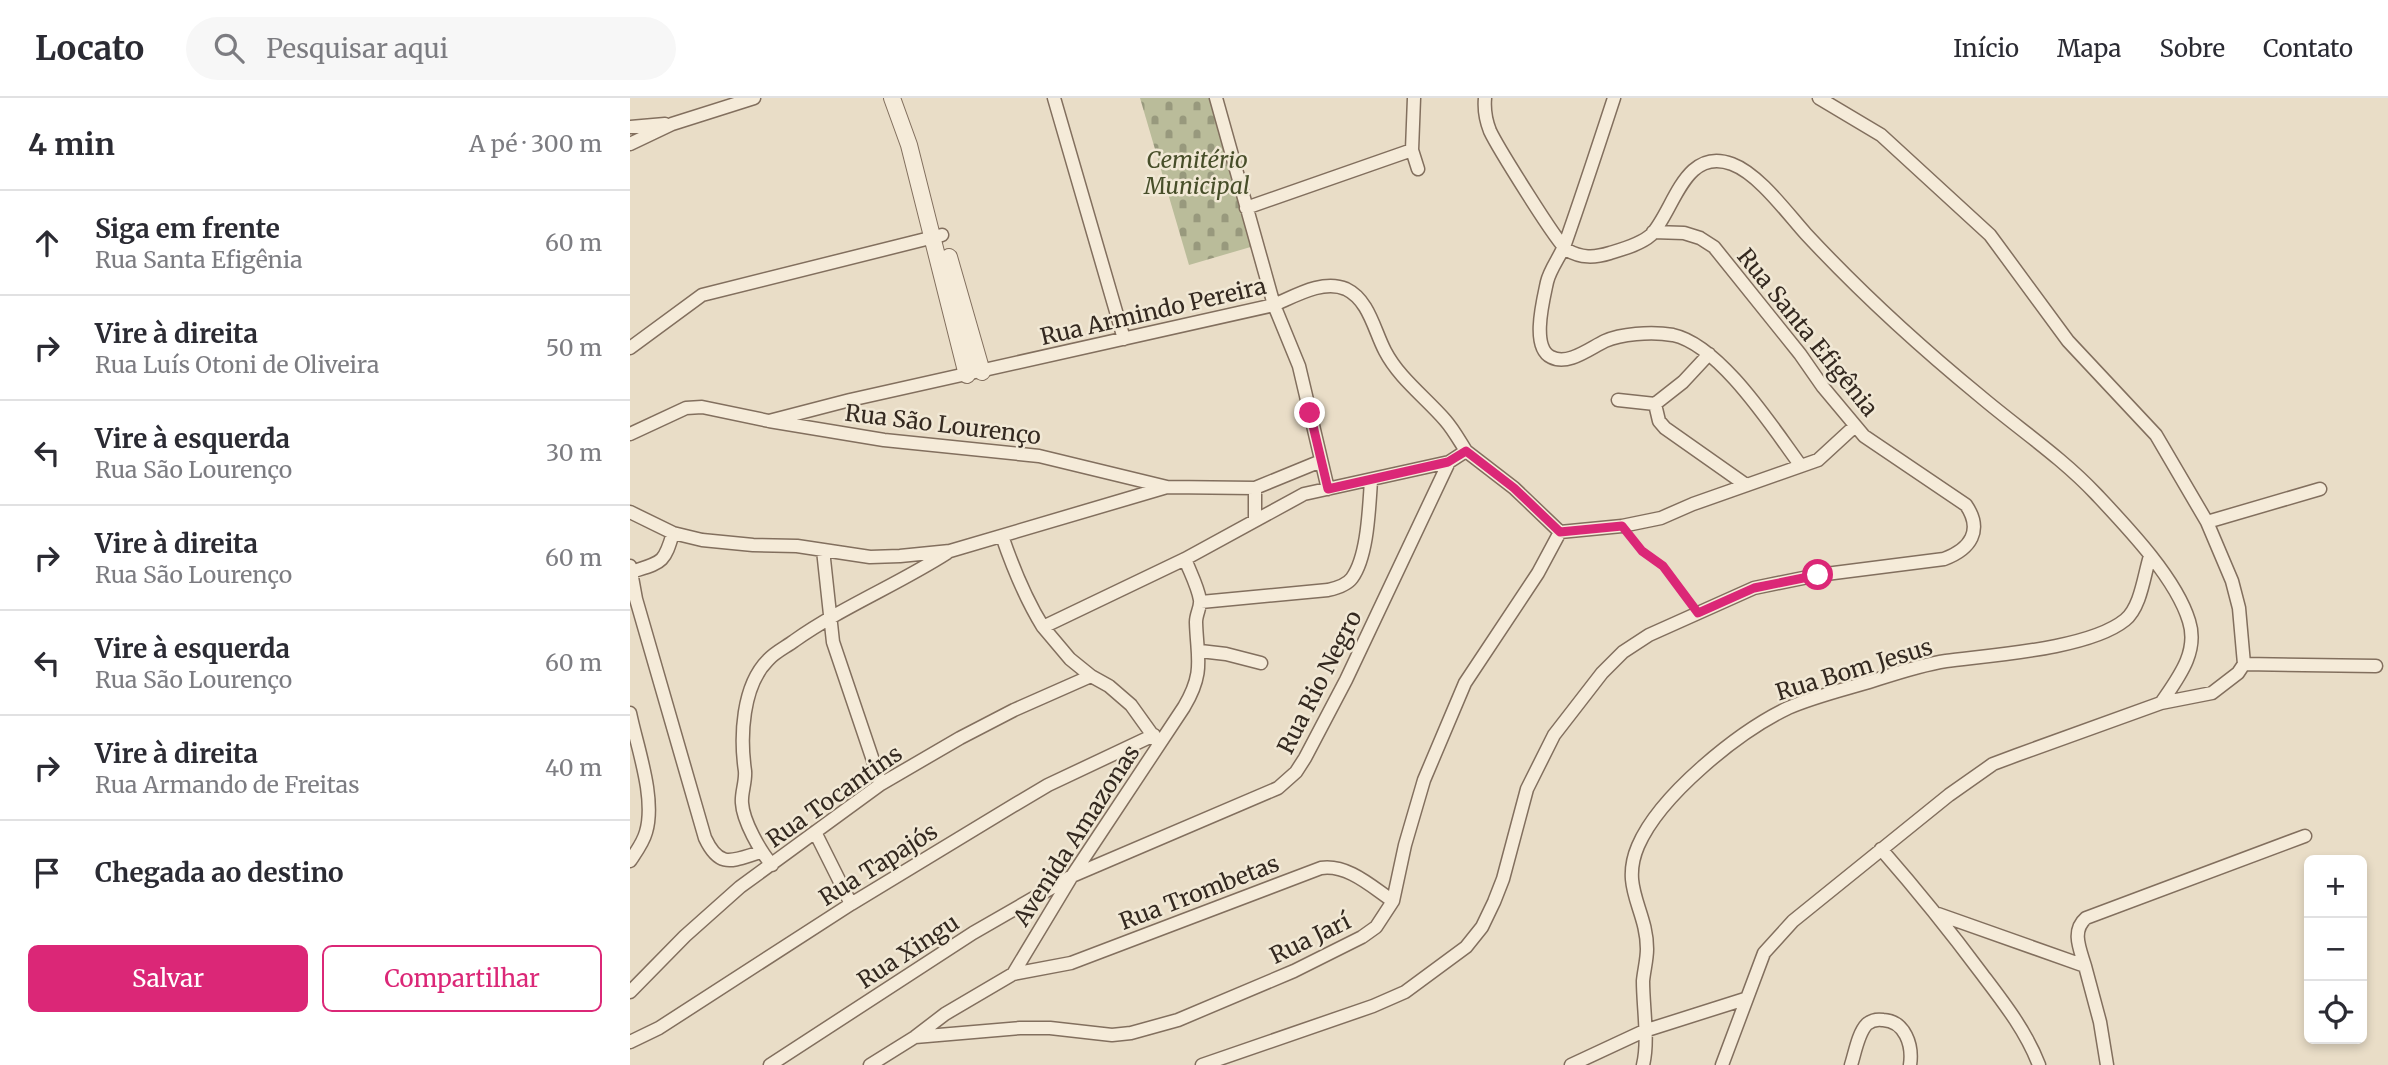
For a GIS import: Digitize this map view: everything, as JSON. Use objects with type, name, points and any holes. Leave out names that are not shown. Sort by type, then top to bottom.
[{"type":"street","points":[[672,124],[630,127],[633,143],[672,124],[754,98]]},
{"type":"street","points":[[891,98],[938,235]]},
{"type":"street","points":[[901,98],[975,373]]},
{"type":"street","points":[[1054,98],[1124,339]]},
{"type":"street","points":[[1216,98],[1275,305],[1299,366],[1328,489]]},
{"type":"street","points":[[1413,98],[1412,150],[1418,169]]},
{"type":"street","points":[[1485,98],[1484,107],[1490,130],[1564,248],[1581,257],[1596,257],[1644,240],[1653,232],[1674,195],[1699,166],[1721,162],[1732,164],[1758,182],[1828,258],[1890,317],[1980,396],[2056,455],[2076,474],[2150,556],[2174,588],[2190,622],[2193,642],[2180,674],[2161,703]]},
{"type":"street","points":[[1614,98],[1564,248],[1548,278],[1539,335],[1542,348],[1549,356],[1569,359],[1608,339],[1648,333],[1674,335],[1691,342],[1709,354],[1741,387],[1801,466]]},
{"type":"street","points":[[1722,1065],[1764,953],[1785,929],[1881,849],[1993,764],[2161,703],[2212,693],[2238,673],[2244,664],[2239,608],[2232,581],[2207,522],[2156,435],[2068,341],[1990,235],[1881,135],[1819,98]]},
{"type":"street","points":[[1246,208],[1412,150]]},
{"type":"street","name":"Rua Santa Efigênia","points":[[1202,1065],[1373,1006],[1405,992],[1466,947],[1482,927],[1494,902],[1503,879],[1527,789],[1554,736],[1602,673],[1623,652],[1649,635],[1754,588],[1818,575],[1944,559],[1956,555],[1975,532],[1975,523],[1966,505],[1864,436],[1714,247],[1700,238],[1684,233],[1653,232]]},
{"type":"street","points":[[630,348],[702,295],[938,235]]},
{"type":"street","name":"Rua Armindo Pereira","points":[[769,421],[850,400],[1275,305],[1315,288],[1328,286],[1345,289],[1364,306],[1386,353],[1403,376],[1447,422],[1466,451]]},
{"type":"street","points":[[1618,400],[1655,404],[1683,382],[1709,354]]},
{"type":"street","points":[[1655,404],[1659,421],[1665,428],[1746,485]]},
{"type":"street","name":"Rua São Lourenço","points":[[630,433],[686,408],[702,407],[884,440],[1039,456],[1167,487],[1255,488]]},
{"type":"street","points":[[1043,627],[1185,559],[1304,494],[1448,462],[1466,451],[1514,488],[1560,532],[1622,526],[1661,518],[1818,460],[1855,426]]},
{"type":"street","points":[[1255,519],[1255,488],[1321,461]]},
{"type":"street","name":"Rua Rio Negro","points":[[1072,876],[1278,788],[1296,772],[1346,680],[1448,462]]},
{"type":"street","points":[[1200,602],[1328,590],[1346,583],[1353,577],[1362,554],[1371,481]]},
{"type":"street","points":[[630,512],[673,533],[702,540],[797,546],[870,557],[950,551],[1167,487]]},
{"type":"street","points":[[2207,522],[2320,489]]},
{"type":"street","name":"Rua Jarí","points":[[915,1037],[1020,1028],[1050,1028],[1112,1035],[1131,1032],[1166,1023],[1294,971],[1362,937],[1376,927],[1393,901],[1420,793],[1440,738],[1465,683],[1538,573],[1560,532]]},
{"type":"street","points":[[673,533],[663,560],[657,564],[631,569],[636,599],[705,838],[715,855],[722,860],[730,861],[761,852]]},
{"type":"street","points":[[1002,536],[1016,575],[1043,627],[1070,659],[1131,705],[1157,740]]},
{"type":"street","points":[[823,550],[833,642],[881,784]]},
{"type":"street","points":[[772,865],[761,852],[742,802],[746,775],[743,757],[748,700],[755,680],[768,660],[830,617],[875,595],[950,551]]},
{"type":"street","name":"Rua Bom Jesus","points":[[1643,1065],[1646,1051],[1643,977],[1647,948],[1642,916],[1630,878],[1632,863],[1646,830],[1673,794],[1756,725],[1790,707],[1941,662],[2038,649],[2090,637],[2111,629],[2126,619],[2132,611],[2150,556]]},
{"type":"street","name":"Avenida Amazonas","points":[[870,1065],[915,1037],[945,1014],[1013,974],[1157,740],[1195,689],[1200,651],[1196,624],[1200,602],[1185,559]]},
{"type":"street","points":[[1200,651],[1261,663]]},
{"type":"street","points":[[2244,664],[2376,666]]},
{"type":"street","name":"Rua Tocantins","points":[[630,992],[685,936],[740,887],[881,784],[1003,716],[1091,676]]},
{"type":"street","points":[[630,713],[649,800],[645,835],[630,861]]},
{"type":"street","name":"Rua Tapajós","points":[[630,1042],[660,1028],[851,904],[1048,785],[1157,740]]},
{"type":"street","points":[[815,832],[851,904]]},
{"type":"street","points":[[2107,1065],[2100,1022],[2076,933],[2080,923],[2086,918],[2305,836]]},
{"type":"street","points":[[1881,849],[1937,914],[2011,1013],[2033,1049],[2039,1065]]},
{"type":"street","name":"Rua Trombetas","points":[[1013,974],[1071,964],[1321,868],[1333,866],[1343,869],[1393,901]]},
{"type":"street","name":"Rua Xingu","points":[[770,1065],[973,933],[1072,876]]},
{"type":"street","points":[[1937,914],[2085,966]]},
{"type":"street","points":[[1571,1065],[1644,1031],[1745,999]]},
{"type":"street","points":[[1850,1065],[1864,1029],[1876,1019],[1895,1021],[1902,1029],[1909,1040],[1910,1065]]},
{"type":"path","points":[[1622,526],[1642,551],[1663,566],[1698,613]]},
{"type":"green space","name":"Cemitério Municipal","points":[[1140,98],[1211,98],[1254,246],[1189,265]]},
{"type":"route","points":[[1310,413],[1328,489],[1448,462],[1466,451],[1514,488],[1560,532],[1622,526],[1642,551],[1663,566],[1698,613],[1754,588],[1818,575]]}]
